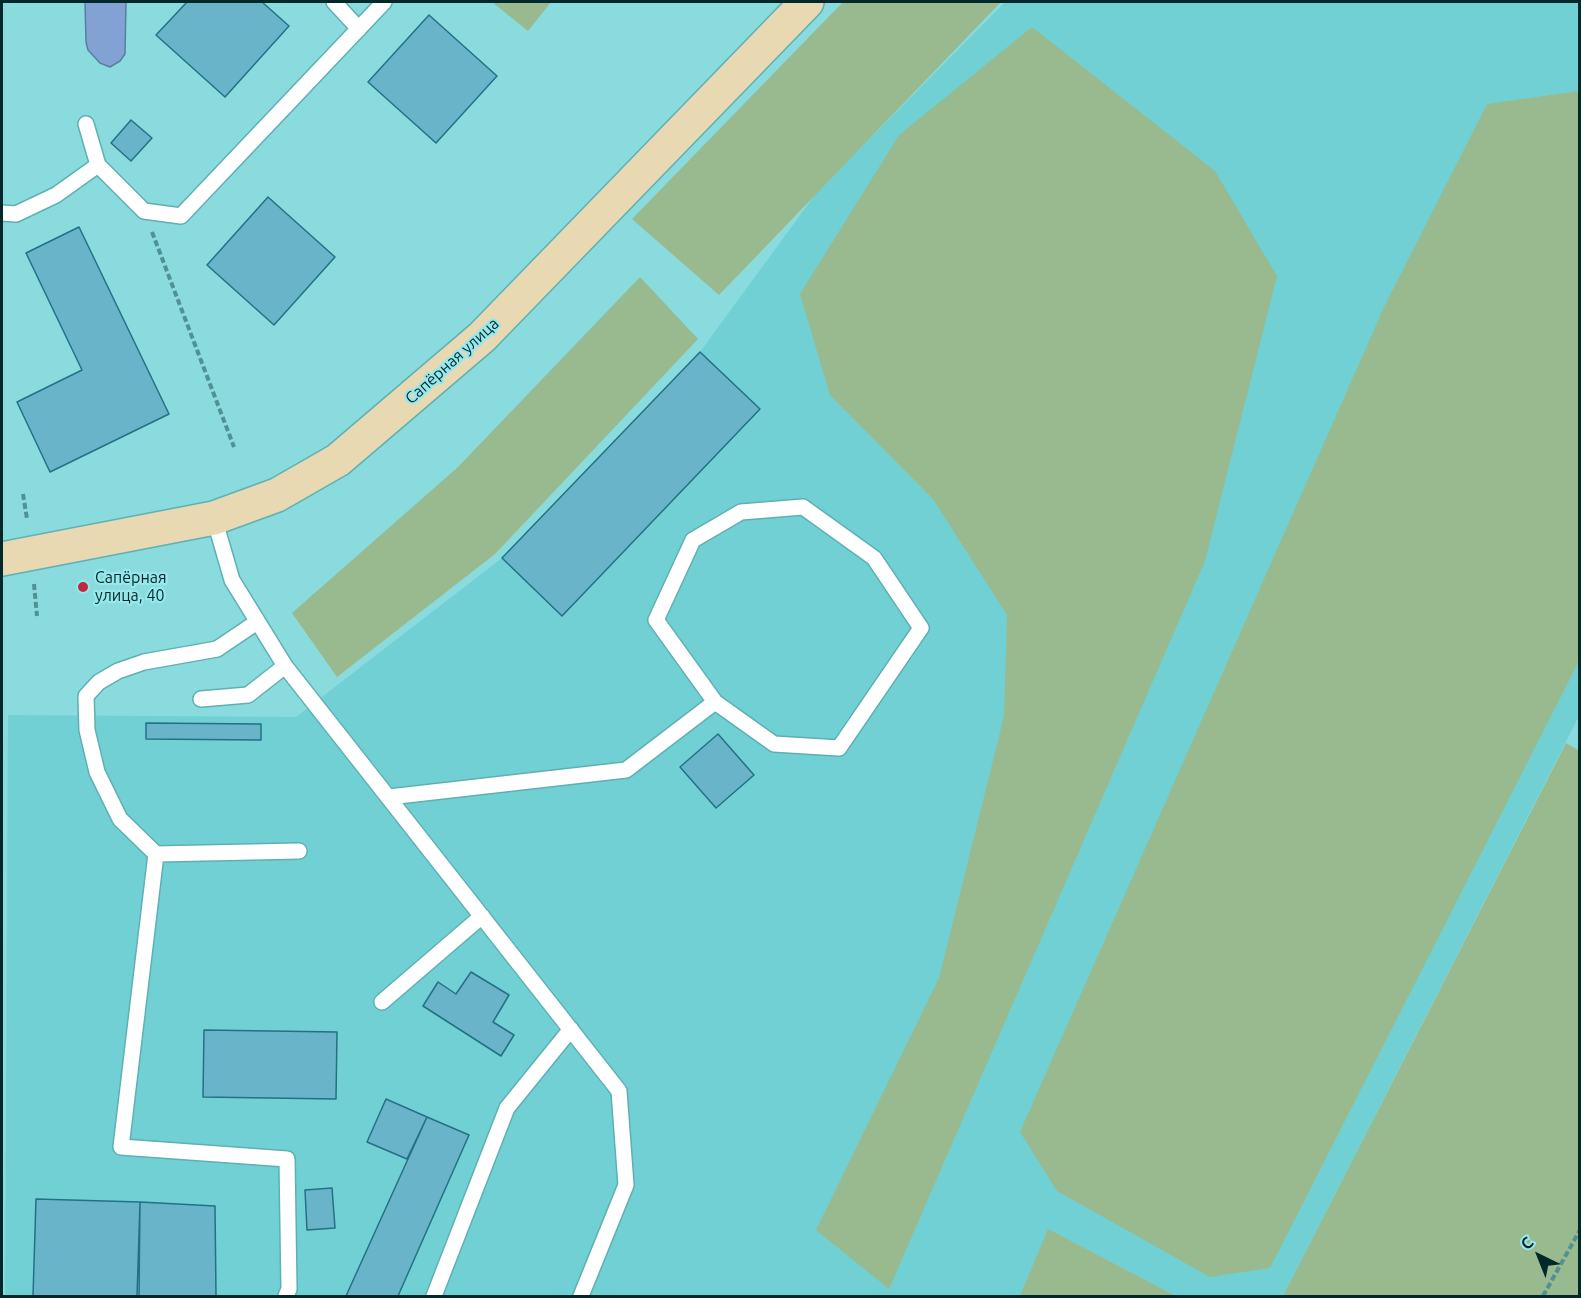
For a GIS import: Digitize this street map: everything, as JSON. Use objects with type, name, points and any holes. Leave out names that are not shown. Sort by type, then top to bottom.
[{"type":"street","name":"Сапёрная улица","points":[[2,559],[214,518],[277,495],[338,460],[482,337],[807,2]]},
{"type":"lane","points":[[334,2],[358,29]]},
{"type":"lane","points":[[86,124],[98,165],[144,211],[181,216],[384,2]]},
{"type":"lane","points":[[2,213],[16,214],[56,195],[98,165]]},
{"type":"lane","points":[[803,507],[874,558],[921,628],[839,748],[774,744],[715,702],[656,620],[693,540],[741,512],[803,507]]},
{"type":"lane","points":[[214,518],[232,580],[285,666],[619,1091],[626,1185],[581,1296]]},
{"type":"lane","points":[[257,622],[217,649],[144,662],[118,671],[99,682],[86,696],[87,730],[97,772],[120,819],[156,854],[299,851]]},
{"type":"lane","points":[[201,699],[248,695],[285,666]]},
{"type":"lane","points":[[389,797],[626,770],[715,702]]},
{"type":"lane","points":[[156,854],[121,1147],[287,1159],[289,1289],[286,1296]]},
{"type":"lane","points":[[382,1002],[482,916]]},
{"type":"lane","points":[[434,1296],[507,1108],[571,1029]]},
{"type":"path","points":[[144,211],[234,447]]},
{"type":"path","points":[[23,494],[27,519]]},
{"type":"path","points":[[34,582],[37,616]]},
{"type":"path","points":[[1543,1296],[1580,1230]]},
{"type":"shaded area","points":[[85,2],[126,2],[125,54],[120,61],[110,67],[100,63],[88,50]]},
{"type":"shaded area","points":[[1005,2],[1579,2],[1579,716],[1283,1296],[1176,1296],[1049,1230],[1020,1296],[5,1296],[8,715],[296,717],[502,558],[700,352],[817,192]]},
{"type":"green space","points":[[492,2],[551,2],[528,31]]},
{"type":"green space","points":[[843,2],[1001,2],[719,295],[632,219]]},
{"type":"green space","points":[[1032,27],[1215,171],[1277,276],[1205,561],[889,1289],[816,1230],[939,978],[1004,716],[1007,615],[933,499],[830,395],[800,294],[899,135]]},
{"type":"green space","points":[[1579,91],[1579,661],[1270,1268],[1210,1277],[1057,1191],[1020,1132],[1384,307],[1487,104]]},
{"type":"green space","points":[[640,277],[698,339],[495,554],[337,677],[292,613],[458,467]]},
{"type":"green space","points":[[1566,743],[1580,751],[1579,1296],[1283,1296]]},
{"type":"green space","points":[[1048,1229],[1176,1296],[1020,1296]]},
{"type":"building","points":[[187,2],[262,2],[289,26],[225,97],[156,35]]},
{"type":"building","points":[[429,15],[497,76],[436,143],[368,82]]},
{"type":"building","points":[[131,120],[152,138],[131,161],[111,143]]},
{"type":"building","points":[[268,197],[335,257],[274,325],[207,265]]},
{"type":"building","points":[[79,227],[169,414],[50,472],[17,402],[82,370],[26,253]]},
{"type":"building","points":[[700,352],[760,409],[562,616],[502,558]]},
{"type":"building","points":[[146,723],[261,724],[261,740],[146,739]]},
{"type":"building","points":[[718,734],[754,775],[716,808],[680,767]]},
{"type":"building","points":[[471,972],[509,995],[493,1022],[514,1035],[501,1056],[423,1006],[438,982],[456,994]]},
{"type":"building","points":[[204,1030],[337,1032],[336,1099],[203,1097]]},
{"type":"building","points":[[386,1099],[427,1117],[407,1159],[367,1142]]},
{"type":"building","points":[[427,1117],[469,1135],[398,1296],[346,1296]]},
{"type":"building","points":[[332,1188],[335,1228],[307,1230],[305,1190]]},
{"type":"building","points":[[36,1199],[140,1202],[137,1296],[33,1296]]},
{"type":"building","points":[[140,1202],[215,1206],[216,1296],[139,1296]]},
{"type":"place","name":"Сапёрная улица, 40","points":[[83,587]]}]
